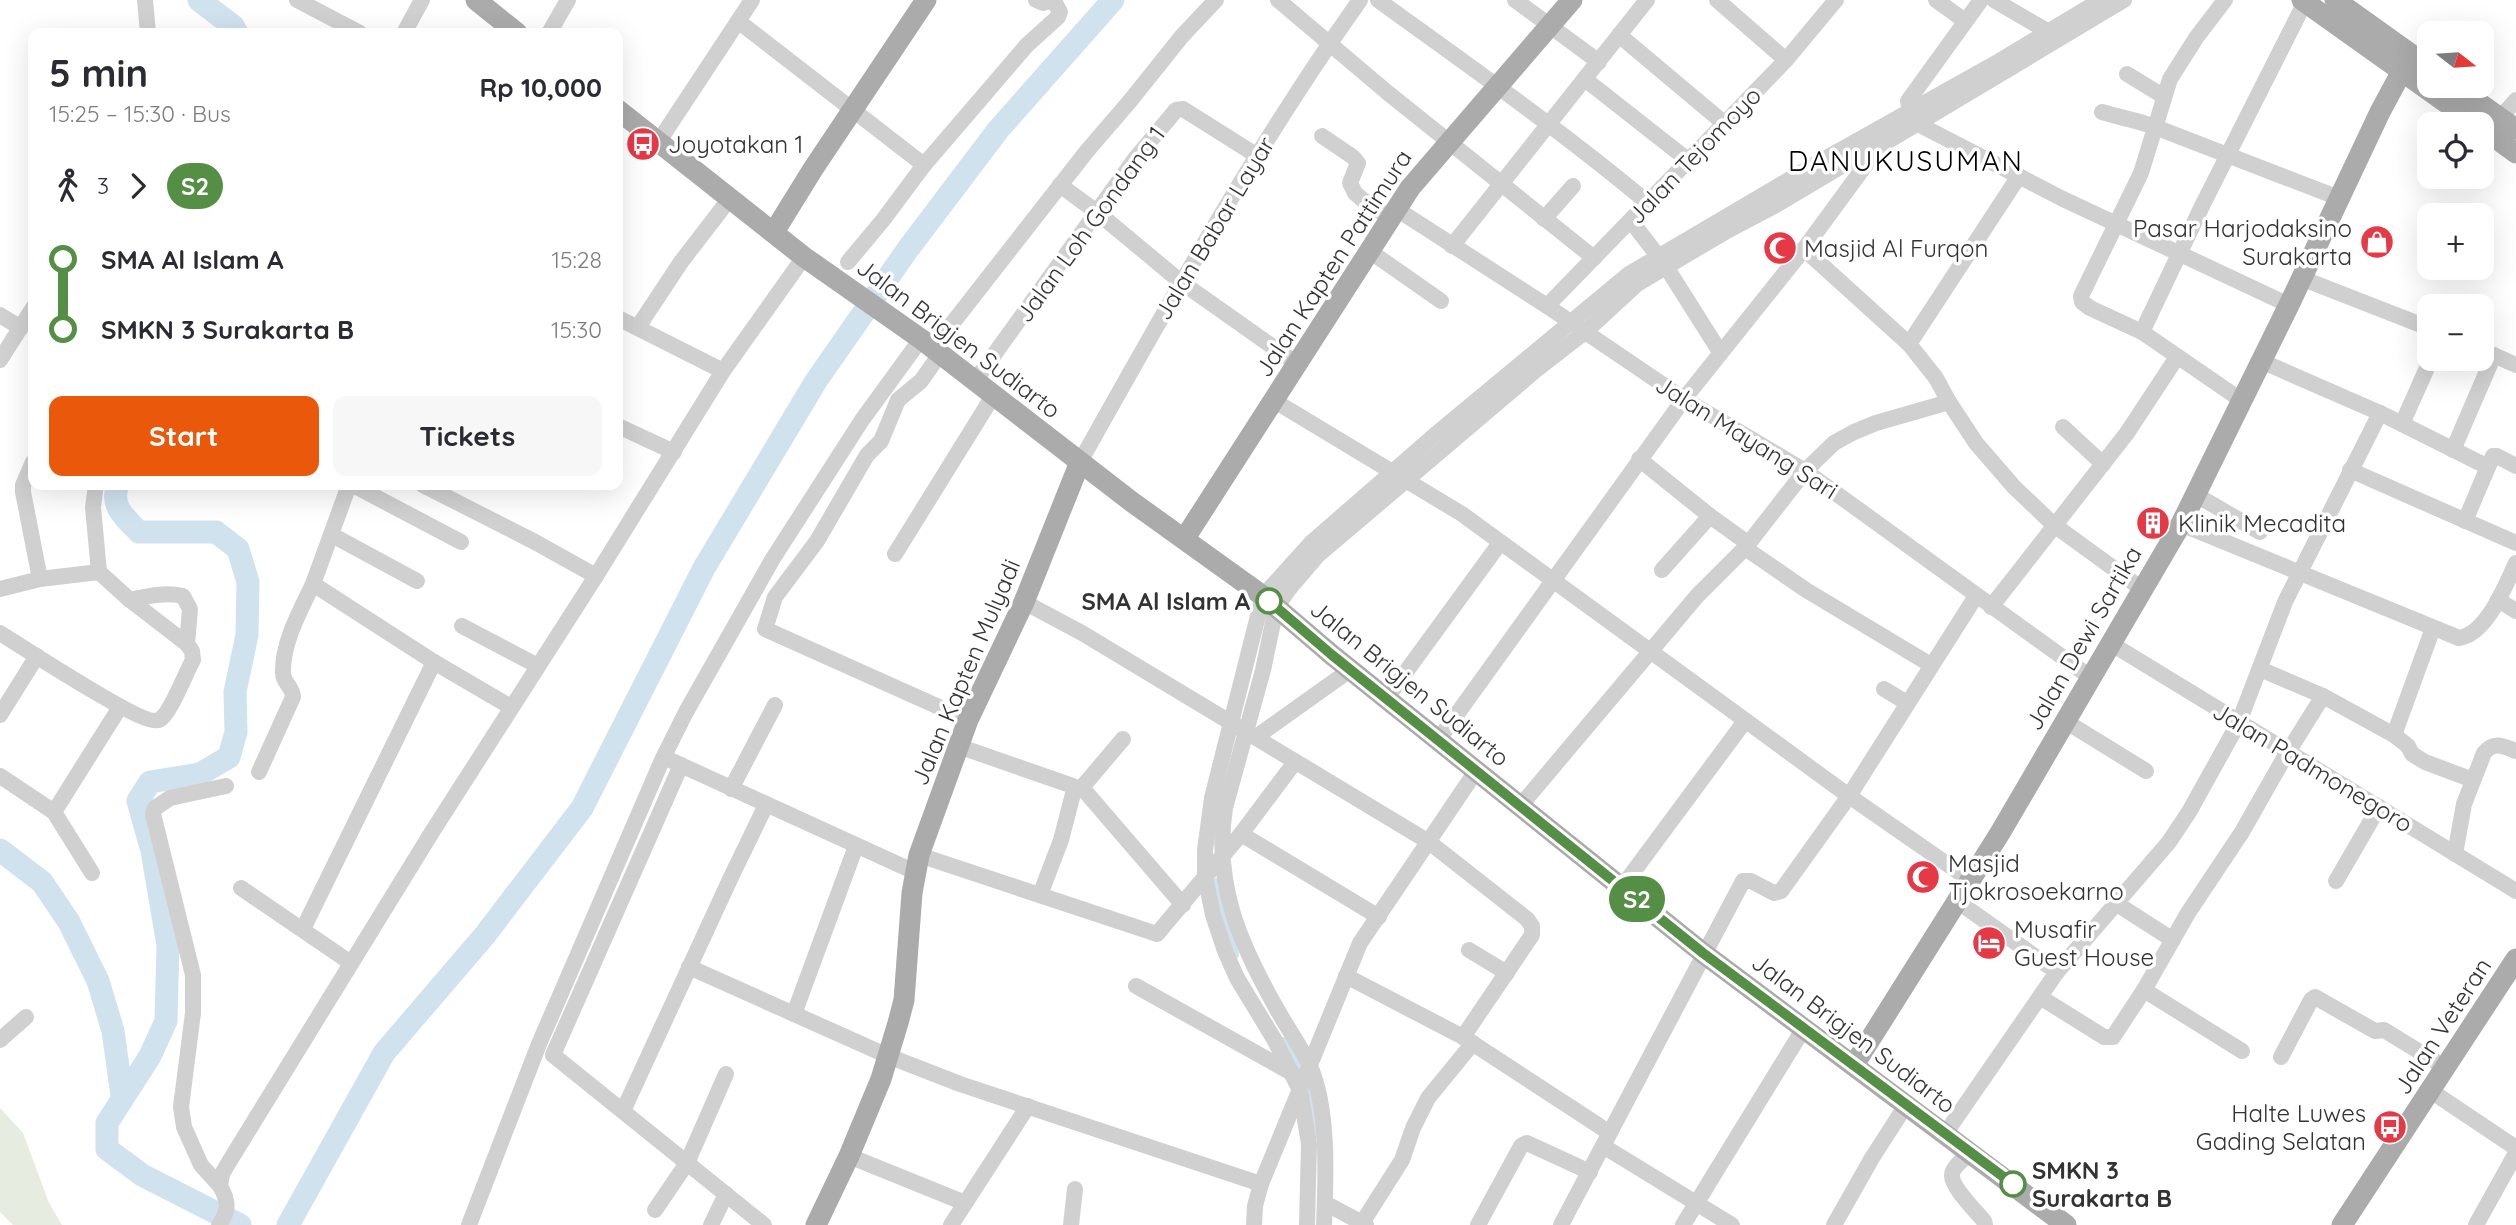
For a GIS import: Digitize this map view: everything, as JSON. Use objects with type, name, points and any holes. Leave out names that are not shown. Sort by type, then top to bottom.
[{"type":"main road","points":[[476,0],[511,28]]},
{"type":"main road","points":[[774,232],[926,0]]},
{"type":"main road","name":"Jalan Kapten Pattimura","points":[[1185,538],[1392,213],[1424,169],[1572,0]]},
{"type":"main road","points":[[2304,1],[2334,4],[2417,59]]},
{"type":"main road","points":[[2334,4],[2402,71],[2459,112]]},
{"type":"main road","name":"Jalan Dewi Sartika","points":[[1854,1065],[1970,880],[2181,524],[2402,71]]},
{"type":"main road","points":[[2469,98],[2499,125],[2516,153]]},
{"type":"main road","name":"Jalan Brigjen Sudiarto","points":[[623,119],[659,141],[804,257],[931,347],[1132,502],[1270,602],[1350,670],[1703,953],[2066,1225]]},
{"type":"main road","name":"Jalan Kapten Mulyadi","points":[[816,1225],[881,1079],[904,1000],[917,864],[968,720],[1024,602],[1080,462]]},
{"type":"main road","name":"Jalan Veteran","points":[[2342,1225],[2516,959]]},
{"type":"street","points":[[145,0],[148,28]]},
{"type":"street","points":[[297,0],[317,5],[352,28]]},
{"type":"street","points":[[407,28],[422,0]]},
{"type":"street","points":[[551,28],[568,0]]},
{"type":"street","points":[[659,141],[752,0]]},
{"type":"street","points":[[848,262],[924,165],[1027,45],[1058,17],[1060,12],[1054,1],[1043,3],[1036,0]]},
{"type":"street","points":[[469,1225],[539,1044],[663,758],[772,560],[862,421],[931,347],[1182,36],[1216,0]]},
{"type":"street","points":[[1278,0],[1448,142],[1594,258]]},
{"type":"street","name":"Jalan Babar Layar","points":[[1080,462],[1256,155],[1360,0]]},
{"type":"street","points":[[1378,0],[1498,85],[1648,203]]},
{"type":"street","points":[[1515,0],[1599,62]]},
{"type":"street","points":[[1452,246],[1647,0]]},
{"type":"street","points":[[1717,0],[1786,60]]},
{"type":"street","name":"Jalan Tejomoyo","points":[[1547,306],[1786,60],[1836,0]]},
{"type":"street","points":[[1936,0],[1965,21]]},
{"type":"street","points":[[1981,0],[1913,94],[1909,101],[1914,117],[2019,176],[2289,305]]},
{"type":"street","points":[[1994,0],[2047,31]]},
{"type":"street","points":[[1439,739],[1684,398],[1804,250],[1880,146],[1914,117],[2047,31],[2101,0]]},
{"type":"street","points":[[1324,1225],[1323,1128],[1242,943],[1226,885],[1214,864],[1270,602],[1289,589],[1317,556],[1399,477],[1536,370],[1577,327],[1637,285],[1662,261],[2124,0]]},
{"type":"street","points":[[2225,0],[2170,79],[2141,173],[2081,296],[2082,302],[2090,308],[2142,332],[2241,400]]},
{"type":"street","points":[[2142,332],[2304,1]]},
{"type":"street","points":[[738,21],[924,165]]},
{"type":"street","points":[[1619,36],[1725,124]]},
{"type":"street","points":[[2127,74],[2163,96]]},
{"type":"street","points":[[1586,80],[1689,161]]},
{"type":"street","points":[[2499,125],[2516,100]]},
{"type":"street","name":"Jalan Loh Gondang 1","points":[[975,381],[1135,159],[1179,108],[1256,155]]},
{"type":"street","points":[[2102,112],[2155,127],[2340,198]]},
{"type":"street","name":"Jalan Mayang Sari","points":[[1322,136],[1358,163],[1350,183],[1355,193],[1452,246],[1684,398],[1805,471],[2090,677]]},
{"type":"street","points":[[1662,261],[1880,146]]},
{"type":"street","points":[[1909,344],[2019,176]]},
{"type":"street","points":[[1060,185],[1181,282],[1297,364]]},
{"type":"street","points":[[1544,219],[1573,186]]},
{"type":"street","points":[[638,327],[681,262],[731,197]]},
{"type":"street","points":[[1631,221],[1662,261],[1720,352]]},
{"type":"street","points":[[1368,250],[1441,300]]},
{"type":"street","points":[[1804,250],[1909,344],[1936,378],[1976,443],[2002,473],[2054,525],[2142,589]]},
{"type":"street","points":[[220,1185],[222,1174],[229,1162],[511,707],[723,371],[804,257]]},
{"type":"street","points":[[2301,278],[2417,323]]},
{"type":"street","points":[[0,315],[21,328]]},
{"type":"street","points":[[0,360],[28,318]]},
{"type":"street","points":[[623,320],[723,371]]},
{"type":"street","points":[[931,347],[921,381],[898,400],[881,442],[867,455],[817,541],[775,597],[765,629],[968,720]]},
{"type":"street","points":[[2494,356],[2516,365]]},
{"type":"street","points":[[1991,607],[2127,433],[2177,357]]},
{"type":"street","points":[[2261,361],[2380,413],[2488,467]]},
{"type":"street","points":[[2402,424],[2426,371]]},
{"type":"street","points":[[2453,450],[2482,371]]},
{"type":"street","points":[[895,554],[993,396]]},
{"type":"street","points":[[1273,400],[1461,514],[1849,796],[1970,880]]},
{"type":"street","points":[[1521,806],[1697,596],[1747,546],[1805,471],[1834,443],[1876,423],[1949,402]]},
{"type":"street","points":[[1945,1134],[2057,972],[2169,842],[2189,812],[2239,722],[2284,602],[2380,413]]},
{"type":"street","points":[[2063,427],[2103,464]]},
{"type":"street","points":[[623,428],[674,452]]},
{"type":"street","points":[[2465,521],[2493,456],[2516,466]]},
{"type":"street","points":[[1639,460],[1806,590],[1931,665]]},
{"type":"street","points":[[2350,470],[2516,543]]},
{"type":"street","points":[[28,474],[23,485],[40,579]]},
{"type":"street","points":[[0,633],[120,707],[153,721],[159,720],[167,712],[193,660],[192,651],[99,572],[93,507],[95,490]]},
{"type":"street","points":[[259,772],[293,697],[293,690],[284,678],[283,669],[294,624],[313,584],[349,490]]},
{"type":"street","points":[[361,490],[461,542]]},
{"type":"street","points":[[434,490],[596,576]]},
{"type":"street","points":[[2196,495],[2260,532]]},
{"type":"street","points":[[1662,570],[1710,516]]},
{"type":"street","points":[[2181,524],[2459,638],[2477,631],[2498,600],[2516,563]]},
{"type":"street","points":[[332,535],[416,581]]},
{"type":"street","points":[[1386,699],[1500,543]]},
{"type":"street","points":[[0,589],[40,579],[99,572]]},
{"type":"street","points":[[313,584],[434,662],[511,707]]},
{"type":"street","points":[[130,600],[155,595],[183,596],[190,609],[187,644]]},
{"type":"street","points":[[1561,1225],[1743,881],[1751,880],[1774,893],[1781,891],[1849,796],[1976,596]]},
{"type":"street","points":[[2498,600],[2516,611]]},
{"type":"street","points":[[1024,602],[1429,842],[1527,919],[1532,926],[1532,935],[1468,1040],[1428,1098],[1413,1128],[1402,1160],[1364,1224],[1325,1203]]},
{"type":"street","points":[[462,626],[538,666]]},
{"type":"street","points":[[2394,735],[2433,628]]},
{"type":"street","name":"Jalan Padmonegoro","points":[[2110,643],[2516,891]]},
{"type":"street","points":[[0,715],[37,656]]},
{"type":"street","points":[[303,929],[434,662]]},
{"type":"street","points":[[2260,668],[2323,696],[2394,735],[2415,756],[2473,780]]},
{"type":"street","points":[[1307,1225],[1309,1144],[1302,1078],[1274,1039],[1237,978],[1225,951],[1213,915],[1214,864],[1208,825],[1241,729],[1350,670]]},
{"type":"street","points":[[1884,689],[1907,704]]},
{"type":"street","points":[[2040,996],[2110,1039],[2144,990],[2188,913],[2242,832],[2323,696]]},
{"type":"street","points":[[731,789],[775,705]]},
{"type":"street","points":[[54,812],[120,707]]},
{"type":"street","points":[[1622,887],[1745,721]]},
{"type":"street","points":[[2065,721],[2146,771]]},
{"type":"street","points":[[1123,739],[1084,785],[1084,790],[1183,905]]},
{"type":"street","points":[[2455,854],[2465,804],[2484,753],[2490,746],[2497,744],[2516,751]]},
{"type":"street","points":[[958,746],[1073,786],[1061,839],[1040,895]]},
{"type":"street","points":[[663,758],[856,846],[1040,895],[1157,934],[1241,834],[1295,762]]},
{"type":"street","points":[[681,765],[553,1055],[764,1225]]},
{"type":"street","points":[[1254,1225],[1255,1206],[1261,1184],[1302,1078],[1360,943],[1476,771]]},
{"type":"street","points":[[0,776],[54,812],[92,873]]},
{"type":"street","points":[[223,1219],[225,1193],[201,1165],[184,1127],[181,1107],[193,1013],[193,975],[153,814],[155,808],[170,799],[226,786]]},
{"type":"street","points":[[623,1111],[766,806]]},
{"type":"street","points":[[2336,881],[2379,807]]},
{"type":"street","points":[[1241,834],[1379,917]]},
{"type":"street","points":[[793,1014],[856,846]]},
{"type":"street","points":[[241,888],[351,963]]},
{"type":"street","points":[[1957,901],[2057,972]]},
{"type":"street","points":[[2117,904],[2173,940]]},
{"type":"street","points":[[1469,950],[1507,973]]},
{"type":"street","points":[[689,967],[888,1056],[1261,1184]]},
{"type":"street","points":[[1346,976],[1468,1040],[1732,1225]]},
{"type":"street","points":[[1136,986],[1302,1078]]},
{"type":"street","points":[[2144,990],[2242,1051]]},
{"type":"street","points":[[2281,1057],[2315,997],[2375,1031],[2384,1030],[2446,1068]]},
{"type":"street","points":[[0,1040],[26,1017]]},
{"type":"street","points":[[1683,1225],[1804,1028]]},
{"type":"street","points":[[655,1210],[687,1163],[726,1074]]},
{"type":"street","points":[[2431,1091],[2516,1151],[2476,1225]]},
{"type":"street","points":[[1834,1225],[1871,1158],[1906,1105]]},
{"type":"street","points":[[951,1225],[1028,1106]]},
{"type":"street","points":[[1478,1225],[1521,1146],[1527,1143],[1590,1172]]},
{"type":"street","points":[[1970,1153],[1953,1171],[1952,1177],[1985,1225]]},
{"type":"street","points":[[849,1156],[965,1203]]},
{"type":"street","points":[[1071,1225],[1075,1189]]},
{"type":"street","points":[[711,1225],[726,1194]]},
{"type":"shaded area","points":[[0,1108],[23,1133],[49,1203],[62,1225],[13,1225],[0,1212]]},
{"type":"waterway","points":[[199,0],[234,28]]},
{"type":"waterway","points":[[288,1225],[384,1053],[485,935],[582,808],[704,568],[816,381],[908,249],[998,130],[1113,0]]},
{"type":"waterway","points":[[117,490],[120,511],[139,532],[216,532],[238,549],[248,582],[247,635],[235,692],[236,732],[229,757],[200,774],[150,782],[138,801],[152,851],[168,945],[166,1021],[150,1056],[107,1123],[107,1149],[142,1175],[240,1225]]},
{"type":"waterway","points":[[0,850],[42,882],[69,922],[98,981],[113,1031],[122,1096]]},
{"type":"waterway","points":[[1219,884],[1232,954]]},
{"type":"waterway","points":[[1284,1044],[1306,1080],[1318,1132]]},
{"type":"bus line","name":"S2","points":[[1269,601],[1386,699],[1703,953],[2013,1184]]},
{"type":"place","name":"Joyotakan 1","points":[[643,144]]},
{"type":"place","name":"Pasar Harjodaksino Surakarta","points":[[2377,242]]},
{"type":"place","name":"Masjid Al Furqon","points":[[1780,248]]},
{"type":"place","name":"Klinik Mecadita","points":[[2153,523]]},
{"type":"place","name":"SMA Al Islam A","points":[[1269,601]]},
{"type":"place","name":"Masjid Tjokrosoekarno","points":[[1923,877]]},
{"type":"place","name":"Musafir Guest House","points":[[1989,943]]},
{"type":"place","name":"Halte Luwes Gading Selatan","points":[[2390,1127]]},
{"type":"place","name":"SMKN 3 Surakarta B","points":[[2013,1184]]},
{"type":"district","name":"DANUKUSUMAN","points":[[1906,160]]}]
